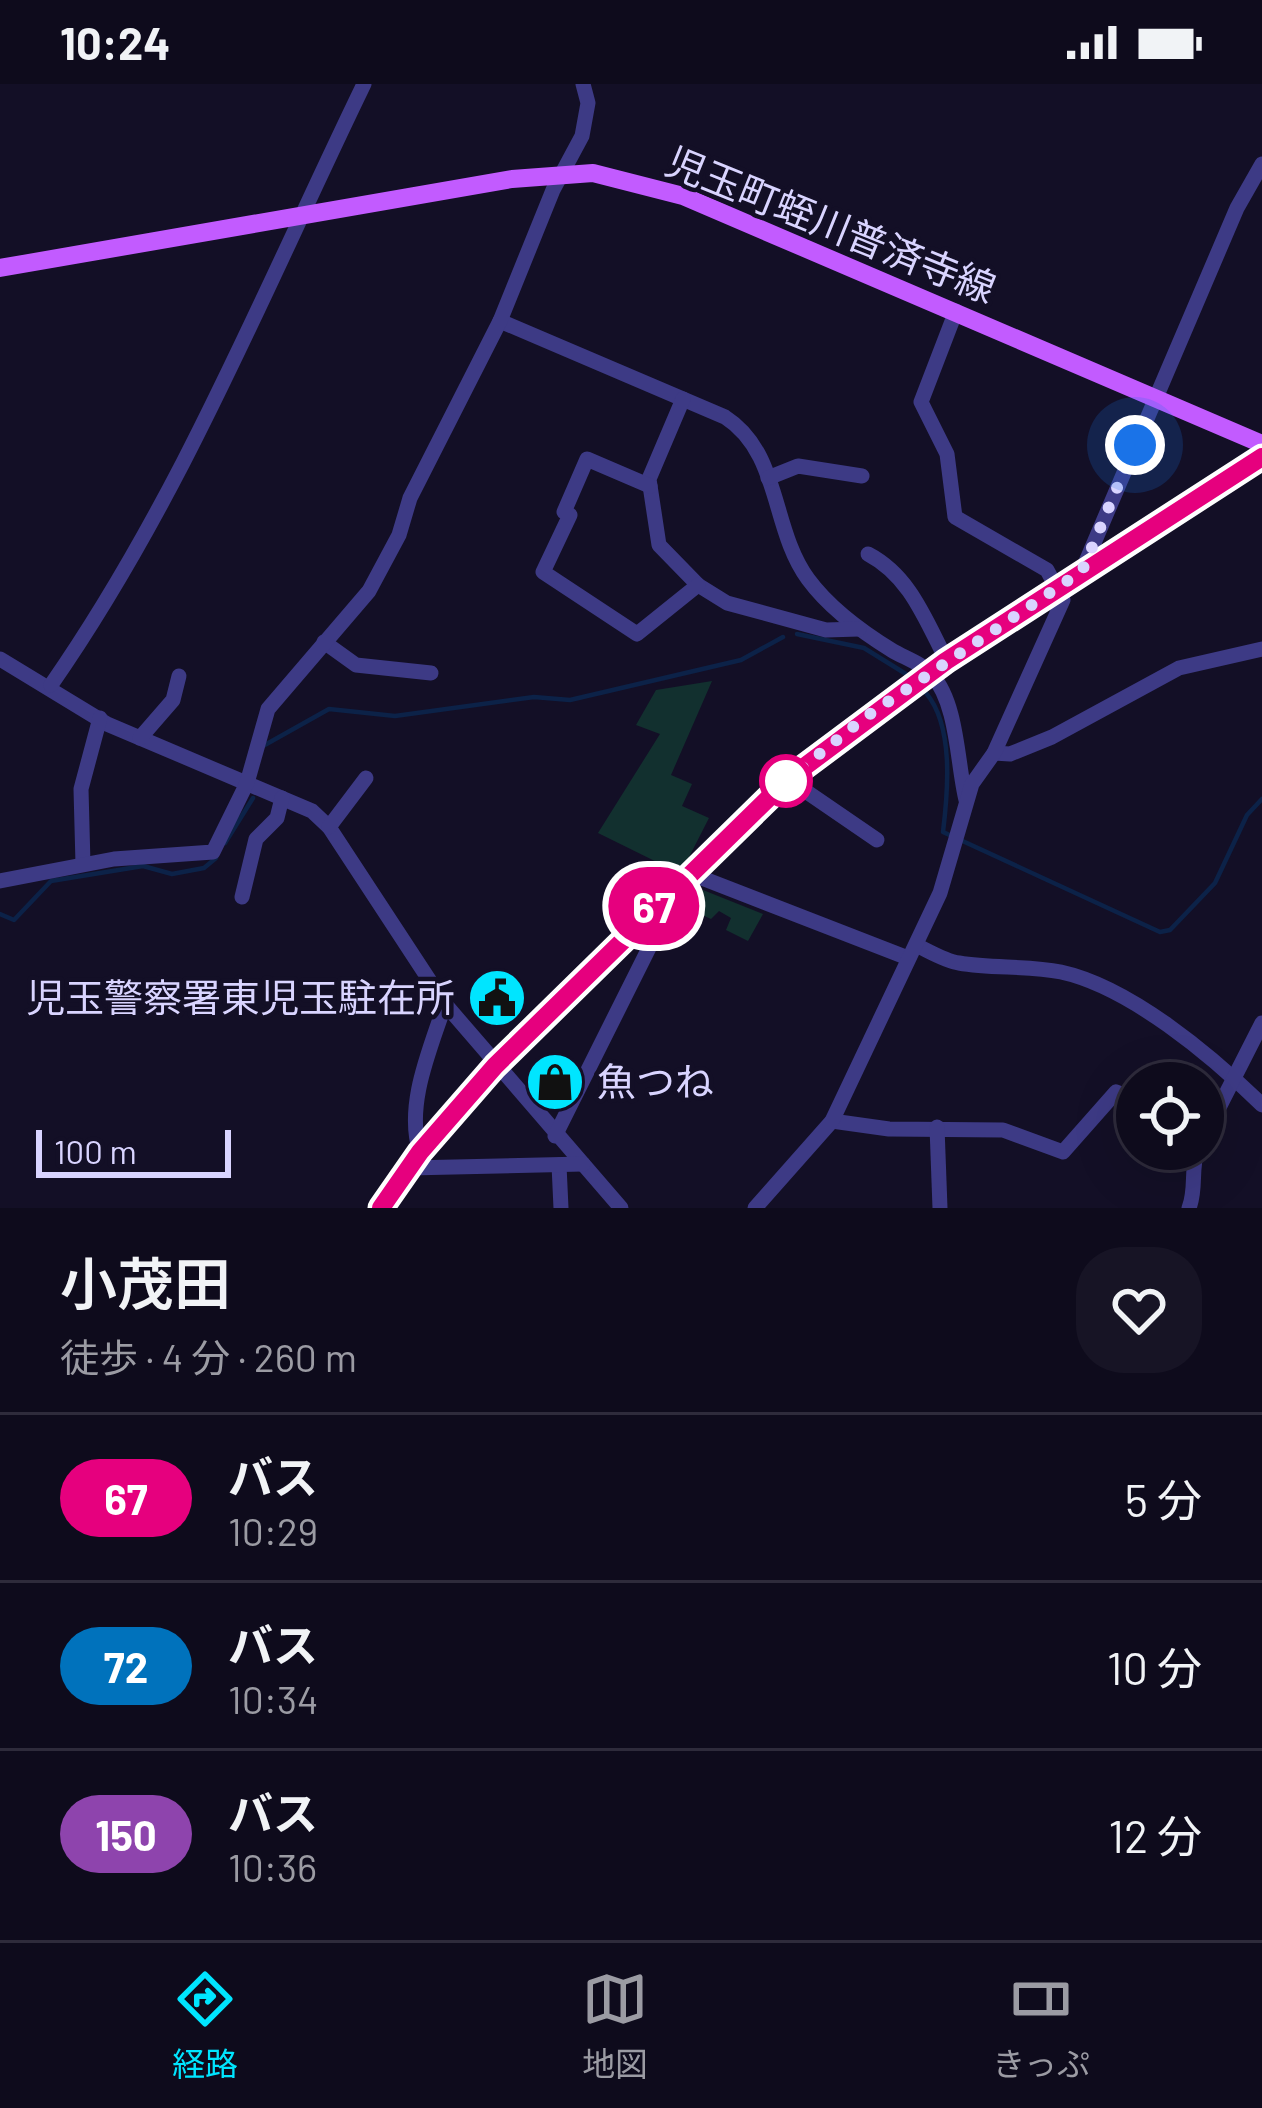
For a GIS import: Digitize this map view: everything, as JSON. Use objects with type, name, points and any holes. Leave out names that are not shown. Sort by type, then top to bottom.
[{"type":"main road","name":"児玉町蛭川普済寺線","points":[[0,268],[561,172],[654,185],[1262,445]]},
{"type":"main road","points":[[381,1208],[414,1160],[495,1066],[788,779],[864,718],[939,667],[1262,457]]},
{"type":"street","points":[[50,685],[105,607],[203,427],[364,84]]},
{"type":"street","points":[[0,880],[83,864],[213,852],[247,783],[268,709],[369,591],[500,321],[587,121],[583,84]]},
{"type":"street","points":[[1082,571],[1237,208],[1262,164]]},
{"type":"street","points":[[760,1206],[832,1121],[940,893],[966,800],[994,753],[1057,620],[1061,587],[1047,570],[956,517],[947,454],[921,402],[956,311]]},
{"type":"street","points":[[500,321],[725,416],[747,434],[808,579],[859,628],[939,667]]},
{"type":"street","points":[[683,399],[650,486],[659,545],[698,585],[727,603],[826,629],[859,628]]},
{"type":"street","points":[[650,486],[587,459],[564,512],[570,515],[543,572],[637,634],[698,585]]},
{"type":"street","points":[[769,478],[798,466],[862,476]]},
{"type":"street","points":[[868,554],[892,567],[914,595],[939,667],[966,800]]},
{"type":"street","points":[[324,642],[356,665],[431,673]]},
{"type":"street","points":[[994,753],[1010,754],[1052,737],[1179,668],[1262,649]]},
{"type":"street","points":[[2,664],[50,685],[140,738],[282,798],[329,827],[445,1004],[621,1208]]},
{"type":"street","points":[[140,738],[173,700],[178,676]]},
{"type":"street","points":[[83,864],[81,789],[100,718]]},
{"type":"street","points":[[329,827],[366,778]]},
{"type":"street","points":[[788,779],[878,840]]},
{"type":"street","points":[[242,897],[256,839],[277,818],[282,798]]},
{"type":"street","points":[[689,873],[912,951],[958,963],[1010,964],[1066,973],[1116,992],[1232,1076],[1262,1105]]},
{"type":"street","points":[[555,1136],[656,934],[672,888]]},
{"type":"street","points":[[445,1004],[417,1112],[414,1160],[583,1164]]},
{"type":"street","points":[[1224,1093],[1262,1023]]},
{"type":"street","points":[[832,1121],[890,1129],[1004,1130],[1063,1152],[1116,1092]]},
{"type":"street","points":[[937,1127],[940,1208]]},
{"type":"street","points":[[559,1165],[562,1208]]},
{"type":"street","points":[[1189,1208],[1197,1188],[1194,1170]]},
{"type":"green space","points":[[712,681],[671,775],[692,784],[682,806],[709,818],[688,859],[675,871],[598,833],[660,734],[636,725],[656,690]]},
{"type":"green space","points":[[698,888],[763,914],[748,941],[726,930],[731,918],[719,911],[711,919],[702,915],[684,940],[662,929]]},
{"type":"waterway","points":[[797,634],[864,648],[906,674]]},
{"type":"waterway","points":[[263,746],[329,709],[395,716],[534,697],[570,700],[741,660],[783,637]]},
{"type":"waterway","points":[[926,693],[945,741],[943,832],[1160,932],[1170,930],[1215,883],[1247,815],[1262,799]]},
{"type":"waterway","points":[[225,843],[253,798]]},
{"type":"waterway","points":[[0,914],[14,920],[51,881],[143,866],[172,874],[204,868],[216,858]]},
{"type":"bus line","name":"67","points":[[381,1208],[420,1152],[495,1066],[788,779],[946,661],[1262,457]]},
{"type":"place","name":"児玉警察署東児玉駐在所","points":[[497,998]]},
{"type":"place","name":"魚つね","points":[[555,1082]]},
{"type":"route","points":[[786,781],[864,718],[1082,571],[1135,445]]}]
